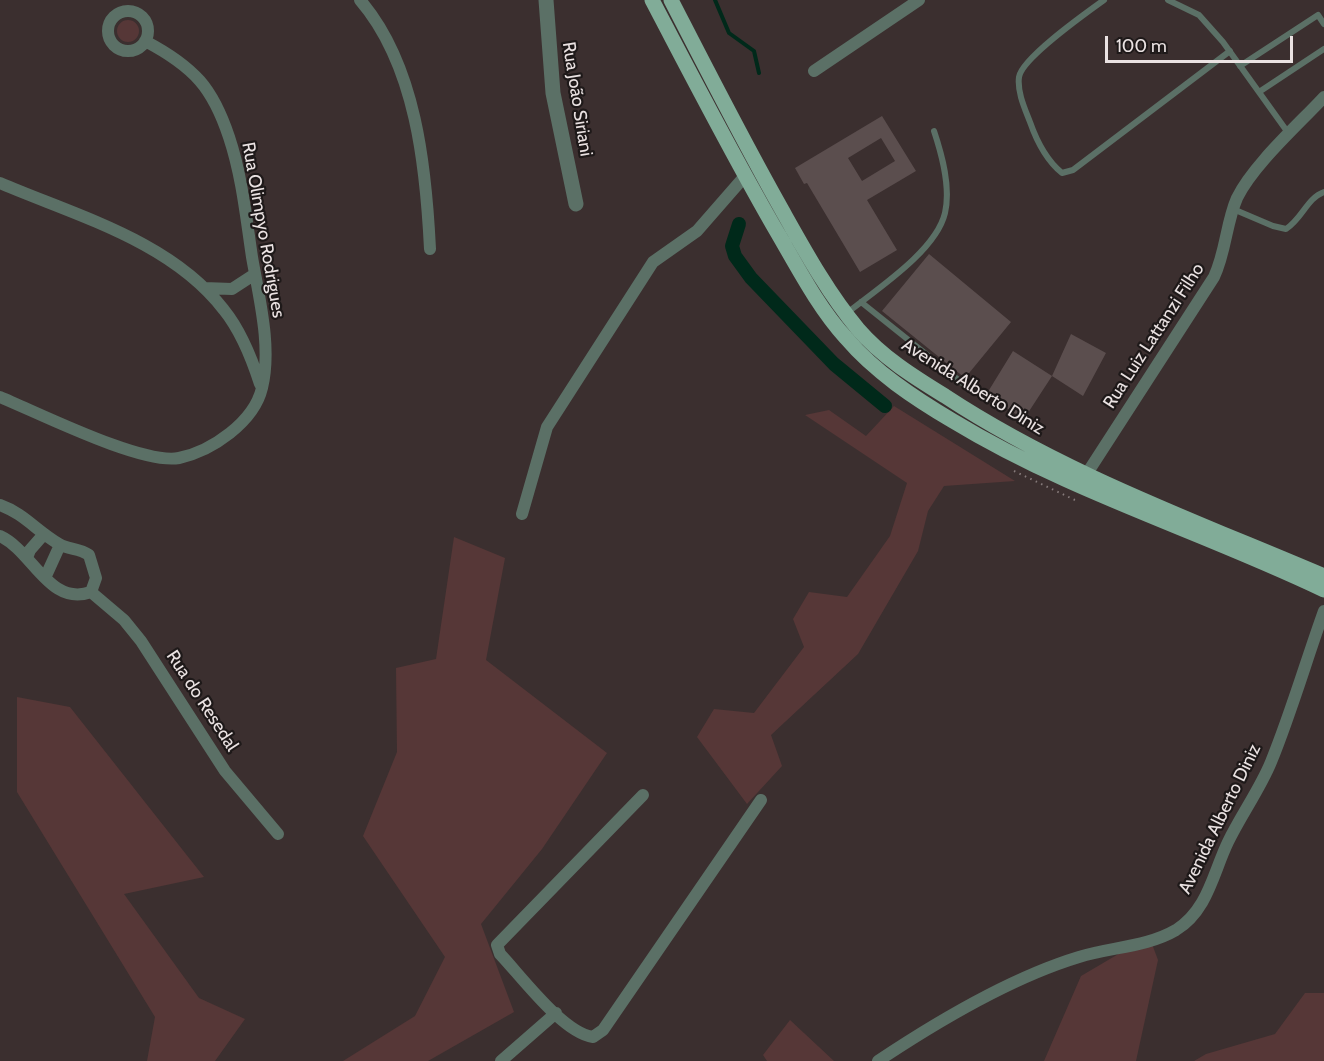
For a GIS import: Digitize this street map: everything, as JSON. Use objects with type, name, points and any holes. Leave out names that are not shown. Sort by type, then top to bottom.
[{"type":"main road","name":"Avenida Alberto Diniz","points":[[652,0],[745,176],[824,309],[845,338],[892,381],[985,440],[1044,471],[1264,562],[1324,590]]},
{"type":"main road","name":"Avenida Alberto Diniz","points":[[671,0],[767,185],[812,263],[847,314],[880,350],[909,373],[1025,446],[1086,475],[1324,576]]},
{"type":"street","points":[[360,0],[369,11],[397,63],[417,126],[424,163],[430,249]]},
{"type":"street","name":"Rua João Siriani","points":[[546,0],[553,93],[576,204]]},
{"type":"street","points":[[814,71],[919,0]]},
{"type":"street","name":"Rua Olimpyo Rodrigues","points":[[145,41],[172,56],[201,82],[217,108],[229,136],[241,186],[255,274],[265,357],[262,388]]},
{"type":"street","name":"Rua Luiz Lattanzi Filho","points":[[1086,475],[1214,277],[1220,265],[1233,209],[1248,180],[1324,97]]},
{"type":"street","points":[[522,514],[547,427],[653,262],[697,231],[745,176]]},
{"type":"street","points":[[0,183],[130,238],[174,262],[204,288],[225,311],[242,340],[262,388],[252,412],[236,427],[209,446],[179,458],[156,458],[131,452],[0,397]]},
{"type":"street","points":[[204,288],[232,289],[255,274]]},
{"type":"street","points":[[0,505],[10,508],[44,534],[65,546],[79,548],[89,555],[94,565],[96,578],[91,592],[73,596],[61,592],[48,582],[27,558],[0,536]]},
{"type":"street","points":[[27,558],[30,550],[44,534]]},
{"type":"street","points":[[48,582],[65,546]]},
{"type":"street","name":"Rua do Resedal","points":[[91,592],[124,620],[141,641],[225,771],[278,834]]},
{"type":"street","name":"Avenida Alberto Diniz","points":[[878,1061],[912,1038],[976,1003],[1039,973],[1079,957],[1156,938],[1175,930],[1191,918],[1203,903],[1239,817],[1270,764],[1324,611]]},
{"type":"street","points":[[643,795],[497,945],[500,954],[556,1013],[579,1033],[588,1037],[593,1037],[603,1030],[761,801]]},
{"type":"street","points":[[501,1061],[556,1013]]},
{"type":"lane","points":[[1104,0],[1027,61],[1019,76],[1019,88],[1035,138],[1052,165],[1062,173],[1073,170],[1230,51]]},
{"type":"lane","points":[[1168,0],[1199,15],[1230,51],[1289,135]]},
{"type":"lane","points":[[1240,66],[1318,15],[1324,24]]},
{"type":"lane","points":[[1259,92],[1324,49]]},
{"type":"lane","points":[[847,314],[925,248],[939,229],[945,211],[945,183],[943,157],[934,131]]},
{"type":"lane","points":[[1233,209],[1286,229],[1297,222],[1315,195],[1324,192]]},
{"type":"lane","points":[[861,302],[966,386]]},
{"type":"shaded area","points":[[128,20],[136,23],[139,31],[136,39],[128,42],[120,39],[117,31],[120,23]]},
{"type":"shaded area","points":[[894,406],[1015,481],[944,486],[928,511],[918,551],[858,654],[771,735],[782,766],[747,804],[697,737],[714,709],[754,713],[804,647],[793,619],[809,592],[847,597],[890,536],[907,483],[805,415],[829,410],[866,436]]},
{"type":"shaded area","points":[[454,537],[505,558],[486,660],[607,753],[542,849],[481,924],[514,1012],[428,1061],[343,1061],[415,1016],[445,957],[363,836],[397,752],[396,668],[436,659]]},
{"type":"shaded area","points":[[17,697],[70,707],[204,877],[124,894],[199,998],[245,1019],[215,1061],[147,1061],[155,1017],[17,792]]},
{"type":"shaded area","points":[[1149,936],[1158,960],[1136,1061],[1044,1061],[1081,976]]},
{"type":"shaded area","points":[[1305,993],[1324,993],[1324,1061],[1194,1061],[1206,1054],[1275,1034]]},
{"type":"shaded area","points":[[790,1020],[834,1061],[767,1061],[763,1055]]},
{"type":"building","points":[[882,116],[916,171],[867,200],[897,250],[860,272],[807,183],[804,184],[795,168]],"holes":[[[881,138],[895,161],[862,181],[848,158]]]},
{"type":"building","points":[[929,254],[1011,322],[965,378],[882,311]]},
{"type":"building","points":[[1071,334],[1106,353],[1083,396],[1052,376]]},
{"type":"building","points":[[1013,351],[1052,376],[1024,419],[986,395]]},
{"type":"waterway","points":[[715,0],[729,33],[754,51],[759,73]]},
{"type":"waterway","points":[[739,224],[732,246],[735,256],[751,278],[834,364],[885,406]]}]
